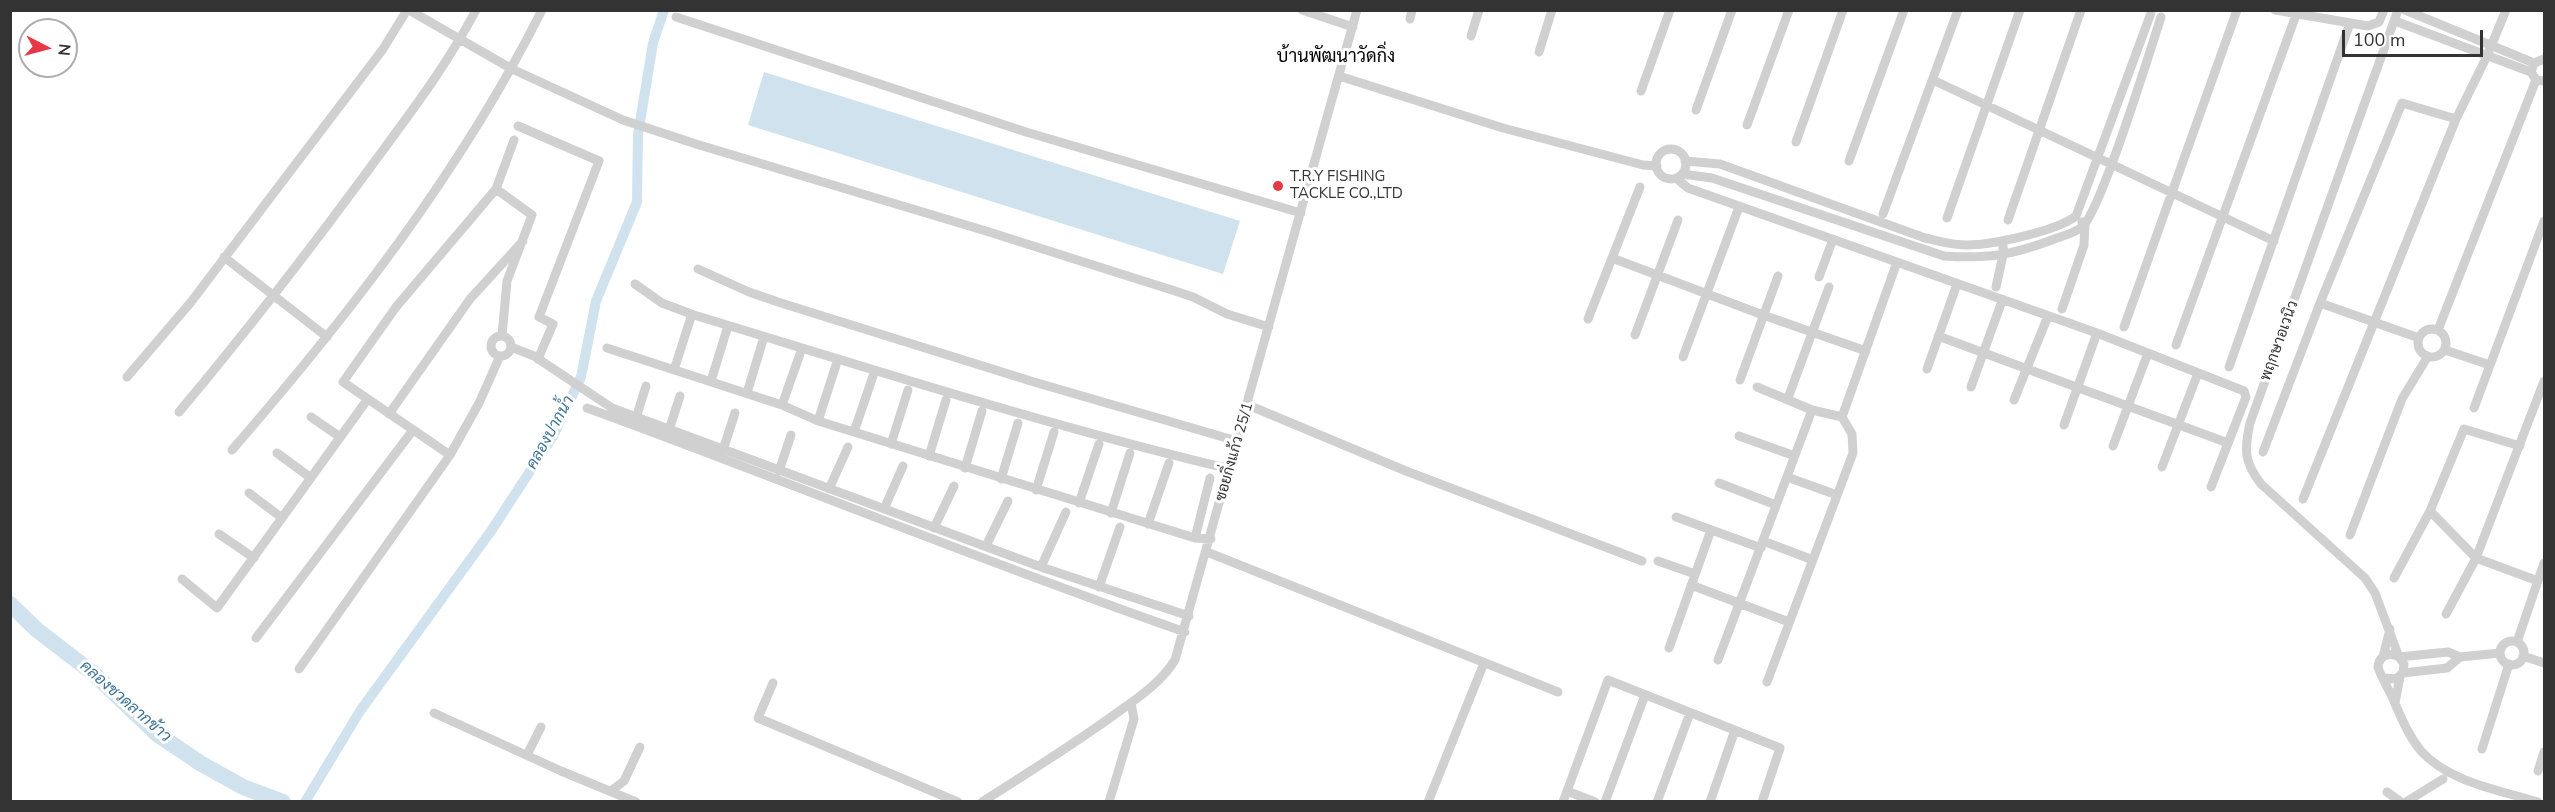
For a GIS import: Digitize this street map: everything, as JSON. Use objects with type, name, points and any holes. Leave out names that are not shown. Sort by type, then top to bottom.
[{"type":"street","points":[[127,378],[191,302],[383,49],[408,10],[512,69],[623,120],[1193,297],[1227,314],[1269,327]]},
{"type":"street","points":[[178,412],[273,297],[335,217],[438,75],[476,10]]},
{"type":"street","points":[[232,450],[327,337],[451,169],[512,69],[542,10]]},
{"type":"street","points":[[1302,10],[1353,27]]},
{"type":"street","name":"ซอยกิ่งแก้ว 25/1","points":[[982,801],[1062,751],[1131,703],[1166,675],[1175,660],[1185,632],[1357,10]]},
{"type":"street","points":[[1471,36],[1479,10]]},
{"type":"street","points":[[1539,52],[1552,10]]},
{"type":"street","points":[[1641,91],[1671,10]]},
{"type":"street","points":[[1696,110],[1732,10]]},
{"type":"street","points":[[1747,126],[1789,10]]},
{"type":"street","points":[[1796,142],[1844,10]]},
{"type":"street","points":[[1849,161],[1904,10]]},
{"type":"street","points":[[1882,213],[1958,10]]},
{"type":"street","points":[[1947,218],[2020,10]]},
{"type":"street","points":[[2008,220],[2081,10]]},
{"type":"street","points":[[1685,161],[1678,151],[1668,149],[1660,155],[1657,166],[1664,177],[1712,178],[1944,256],[1980,258],[2003,255],[2075,231],[2085,224],[2095,207],[2111,164],[2161,17],[2170,10]]},
{"type":"street","points":[[2124,327],[2237,10]]},
{"type":"street","points":[[2275,10],[2296,15],[2375,25],[2384,10]]},
{"type":"street","name":"พฤกษาอเวนิว","points":[[2398,10],[2250,423],[2245,443],[2246,458],[2260,484],[2365,578],[2375,593],[2399,657]]},
{"type":"street","points":[[2405,10],[2492,45],[2536,74]]},
{"type":"street","points":[[2302,499],[2376,322],[2456,119],[2487,56],[2506,10]]},
{"type":"street","points":[[1685,161],[1720,164],[1867,217],[1951,244],[1968,246],[2003,241],[2048,228],[2076,216],[2151,12],[2161,17]]},
{"type":"street","points":[[2176,345],[2296,15]]},
{"type":"street","points":[[676,17],[1026,132],[1301,213]]},
{"type":"street","points":[[2395,21],[2536,74]]},
{"type":"street","points":[[2229,367],[2350,23]]},
{"type":"street","points":[[2438,330],[2536,74],[2544,59]]},
{"type":"street","points":[[1339,76],[1503,128],[1642,165],[1657,166]]},
{"type":"street","points":[[1933,80],[2274,241]]},
{"type":"street","points":[[2263,452],[2320,303],[2402,103],[2456,119]]},
{"type":"street","points":[[518,126],[599,161],[539,317],[553,324],[536,358]]},
{"type":"street","points":[[450,455],[342,382],[396,307],[496,189],[514,140]]},
{"type":"street","points":[[1679,176],[1685,161]]},
{"type":"street","points":[[1739,188],[1745,172]]},
{"type":"street","points":[[1679,176],[1688,188],[2097,333],[2244,391],[2246,397],[2211,486]]},
{"type":"street","points":[[1588,319],[1640,187]]},
{"type":"street","points":[[496,189],[532,215],[507,281],[502,336]]},
{"type":"street","points":[[1683,357],[1739,207]]},
{"type":"street","points":[[2076,216],[2085,224]]},
{"type":"street","points":[[1863,230],[1867,217]]},
{"type":"street","points":[[1635,335],[1678,220]]},
{"type":"street","points":[[2474,408],[2544,221]]},
{"type":"street","points":[[2062,309],[2084,245],[2085,224]]},
{"type":"street","points":[[1819,277],[1833,239]]},
{"type":"street","points":[[389,414],[470,298],[523,241]]},
{"type":"street","points":[[1996,287],[2003,255],[2003,241]]},
{"type":"street","points":[[224,257],[327,337]]},
{"type":"street","points":[[1612,258],[1866,351]]},
{"type":"street","points":[[1842,417],[1897,262]]},
{"type":"street","points":[[698,269],[749,292],[781,303],[1023,379],[1238,441]]},
{"type":"street","points":[[1740,380],[1778,276]]},
{"type":"street","points":[[634,284],[662,303],[694,315],[1029,417],[1130,445],[1230,469]]},
{"type":"street","points":[[1927,369],[1957,284]]},
{"type":"street","points":[[1788,398],[1829,287]]},
{"type":"street","points":[[1971,387],[2002,301]]},
{"type":"street","points":[[2320,303],[2419,338]]},
{"type":"street","points":[[674,370],[691,316]]},
{"type":"street","points":[[2014,400],[2048,316]]},
{"type":"street","points":[[711,381],[727,328]]},
{"type":"street","points":[[2429,329],[2438,330],[2445,336],[2445,350],[2438,356],[2428,356],[2419,347],[2419,338],[2429,329]]},
{"type":"street","points":[[2064,426],[2097,333]]},
{"type":"street","points":[[500,356],[493,352],[491,345],[494,338],[502,336],[508,339],[511,346],[536,358],[612,408],[636,418],[1041,567],[1189,616]]},
{"type":"street","points":[[1938,336],[2228,443]]},
{"type":"street","points":[[747,393],[763,340]]},
{"type":"street","points":[[299,669],[450,455],[500,356],[507,353],[511,346]]},
{"type":"street","points":[[607,348],[782,405],[818,421],[965,468],[1195,538],[1211,539]]},
{"type":"street","points":[[2445,350],[2490,365]]},
{"type":"street","points":[[2113,446],[2148,353]]},
{"type":"street","points":[[782,405],[800,354]]},
{"type":"street","points":[[2350,536],[2402,399],[2428,356]]},
{"type":"street","points":[[818,421],[836,365]]},
{"type":"street","points":[[2162,466],[2198,373]]},
{"type":"street","points":[[854,432],[873,376]]},
{"type":"street","points":[[2446,614],[2476,558],[2544,381]]},
{"type":"street","points":[[636,418],[645,386]]},
{"type":"street","points":[[1757,387],[1788,398],[1812,410],[1842,417],[1852,434],[1854,444],[1853,453],[1767,682]]},
{"type":"street","points":[[891,444],[908,390]]},
{"type":"street","points":[[669,430],[680,396]]},
{"type":"street","points":[[182,579],[217,608],[367,400]]},
{"type":"street","points":[[929,456],[946,400]]},
{"type":"street","points":[[1248,405],[1406,471],[1642,561]]},
{"type":"street","points":[[587,408],[1185,632]]},
{"type":"street","points":[[1718,660],[1812,410]]},
{"type":"street","points":[[965,468],[982,411]]},
{"type":"street","points":[[723,450],[735,413]]},
{"type":"street","points":[[311,417],[340,436]]},
{"type":"street","points":[[1001,479],[1018,423]]},
{"type":"street","points":[[2394,578],[2430,511],[2464,429],[2520,446]]},
{"type":"street","points":[[256,638],[413,430]]},
{"type":"street","points":[[1036,490],[1054,432]]},
{"type":"street","points":[[779,471],[791,435]]},
{"type":"street","points":[[1739,436],[1795,456]]},
{"type":"street","points":[[1078,503],[1099,444]]},
{"type":"street","points":[[829,489],[848,447]]},
{"type":"street","points":[[278,453],[311,478]]},
{"type":"street","points":[[1111,513],[1130,453]]},
{"type":"street","points":[[1148,524],[1170,463]]},
{"type":"street","points":[[884,509],[903,466]]},
{"type":"street","points":[[1787,477],[1837,495]]},
{"type":"street","points":[[1195,538],[1210,478]]},
{"type":"street","points":[[1719,483],[1776,504]]},
{"type":"street","points":[[934,528],[954,486]]},
{"type":"street","points":[[249,494],[282,518]]},
{"type":"street","points":[[986,546],[1008,501]]},
{"type":"street","points":[[2430,511],[2476,558],[2538,581]]},
{"type":"street","points":[[1041,567],[1066,512]]},
{"type":"street","points":[[1676,517],[1711,530],[1813,560]]},
{"type":"street","points":[[1099,587],[1120,526]]},
{"type":"street","points":[[1669,648],[1711,530]]},
{"type":"street","points":[[219,534],[254,558]]},
{"type":"street","points":[[1207,552],[1558,692]]},
{"type":"street","points":[[1658,561],[1695,574]]},
{"type":"street","points":[[2517,642],[2544,563]]},
{"type":"street","points":[[1691,585],[1789,622]]},
{"type":"street","points":[[2390,629],[2378,668],[2411,737],[2441,768],[2505,797],[2538,801]]},
{"type":"street","points":[[2506,642],[2517,642],[2523,648],[2523,656],[2516,664],[2508,664],[2502,660],[2500,653],[2506,642]]},
{"type":"street","points":[[2383,657],[2391,654],[2399,657],[2448,652],[2460,657],[2500,653]]},
{"type":"street","points":[[2523,656],[2544,663]]},
{"type":"street","points":[[2395,703],[2404,664],[2399,657]]},
{"type":"street","points":[[2384,678],[2392,680],[2401,675],[2447,668],[2460,657]]},
{"type":"street","points":[[1428,801],[1484,663]]},
{"type":"street","points":[[2482,748],[2508,664]]},
{"type":"street","points":[[1563,801],[1608,680],[1780,748],[1762,801]]},
{"type":"street","points":[[773,683],[758,718],[958,801]]},
{"type":"street","points":[[1605,801],[1645,695]]},
{"type":"street","points":[[1109,801],[1134,719],[1131,703]]},
{"type":"street","points":[[434,713],[636,801]]},
{"type":"street","points":[[1657,801],[1690,713]]},
{"type":"street","points":[[527,755],[541,727]]},
{"type":"street","points":[[1710,801],[1735,730]]},
{"type":"street","points":[[611,791],[624,782],[640,747]]},
{"type":"street","points":[[2538,771],[2544,752]]},
{"type":"street","points":[[2406,801],[2444,779]]},
{"type":"street","points":[[1567,791],[1595,801]]},
{"type":"street","points":[[2387,792],[2401,801]]},
{"type":"water","points":[[764,72],[1240,221],[1223,274],[748,125]]},
{"type":"waterway","name":"คลองปากน้ำ","points":[[305,802],[360,711],[491,531],[553,436],[581,377],[596,301],[637,202],[638,134],[653,43],[664,10]]},
{"type":"waterway","name":"คลองชวดลากข้าว","points":[[10,604],[37,630],[93,673],[157,734],[200,763],[243,787],[283,802]]},
{"type":"place","name":"T.R.Y FISHING TACKLE CO.,LTD","points":[[1278,186]]},
{"type":"district","name":"บ้านพัฒนาวัดกิ่ง","points":[[1336,58]]}]
